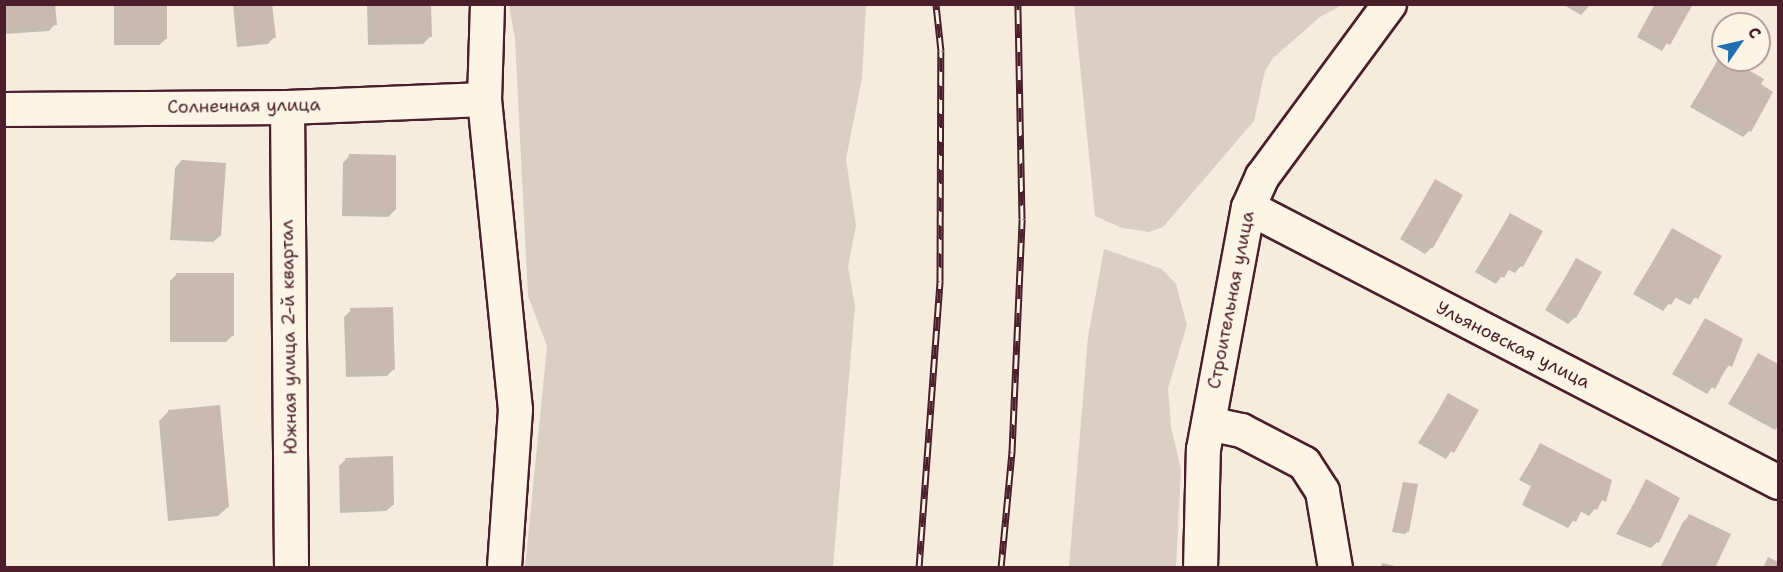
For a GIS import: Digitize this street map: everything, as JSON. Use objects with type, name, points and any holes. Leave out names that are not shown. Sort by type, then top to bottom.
[{"type":"street","points":[[487,4],[484,99],[515,409],[504,567]]},
{"type":"street","name":"Строительная улица","points":[[1200,567],[1203,449],[1248,207],[1262,176],[1389,4]]},
{"type":"street","name":"Солнечная улица","points":[[4,109],[287,107],[484,99]]},
{"type":"street","name":"Южная улица 2-й квартал","points":[[287,107],[291,567]]},
{"type":"street","name":"Ульяновская улица","points":[[1248,207],[1779,482]]},
{"type":"street","points":[[1208,423],[1241,430],[1304,463],[1322,491],[1335,567]]},
{"type":"shaded area","points":[[1074,4],[1342,5],[1320,17],[1273,58],[1265,71],[1254,121],[1163,227],[1149,232],[1122,228],[1095,216]]},
{"type":"shaded area","points":[[509,5],[866,5],[862,78],[846,159],[856,225],[848,267],[855,306],[833,567],[525,567],[547,346],[528,296],[515,39]]},
{"type":"shaded area","points":[[1104,249],[1162,269],[1176,284],[1187,325],[1168,388],[1171,427],[1181,469],[1176,567],[1069,567],[1088,337]]},
{"type":"building","points":[[4,4],[55,4],[57,25],[4,29]]},
{"type":"building","points":[[120,4],[167,4],[167,39],[120,39]]},
{"type":"building","points":[[240,4],[272,4],[276,38],[244,41]]},
{"type":"building","points":[[373,4],[431,4],[432,37],[374,39]]},
{"type":"building","points":[[1657,4],[1693,4],[1670,45],[1642,30]]},
{"type":"building","points":[[1711,72],[1752,72],[1764,79],[1761,84],[1773,92],[1751,132],[1695,100]]},
{"type":"building","points":[[349,154],[396,155],[396,210],[348,210]]},
{"type":"building","points":[[181,160],[226,163],[221,236],[176,233]]},
{"type":"building","points":[[1435,179],[1463,195],[1433,248],[1405,232]]},
{"type":"building","points":[[1510,213],[1543,231],[1523,267],[1513,262],[1504,278],[1480,265]]},
{"type":"building","points":[[1672,228],[1722,256],[1698,299],[1680,290],[1671,305],[1639,286]]},
{"type":"building","points":[[1576,258],[1602,272],[1576,318],[1551,303]]},
{"type":"building","points":[[176,273],[234,273],[234,336],[176,336]]},
{"type":"building","points":[[393,307],[395,370],[352,371],[350,308]]},
{"type":"building","points":[[1705,318],[1743,339],[1732,367],[1728,365],[1715,389],[1677,367]]},
{"type":"building","points":[[1758,353],[1778,364],[1778,422],[1733,397]]},
{"type":"building","points":[[1448,393],[1479,410],[1454,453],[1424,436]]},
{"type":"building","points":[[220,405],[229,507],[177,512],[168,410]]},
{"type":"building","points":[[1540,443],[1612,480],[1606,502],[1602,500],[1597,510],[1585,504],[1576,522],[1527,498],[1537,479],[1525,473]]},
{"type":"building","points":[[393,456],[394,505],[346,507],[345,458]]},
{"type":"building","points":[[1646,479],[1680,498],[1659,543],[1622,527]]},
{"type":"building","points":[[1403,482],[1418,484],[1409,532],[1394,529]]},
{"type":"building","points":[[1689,514],[1731,534],[1715,568],[1676,568],[1665,562]]},
{"type":"building","points":[[1768,557],[1778,562],[1778,568],[1763,568]]},
{"type":"railway","points":[[919,568],[940,281],[941,51],[936,4]]},
{"type":"railway","points":[[1001,568],[1012,452],[1022,219],[1018,4]]}]
